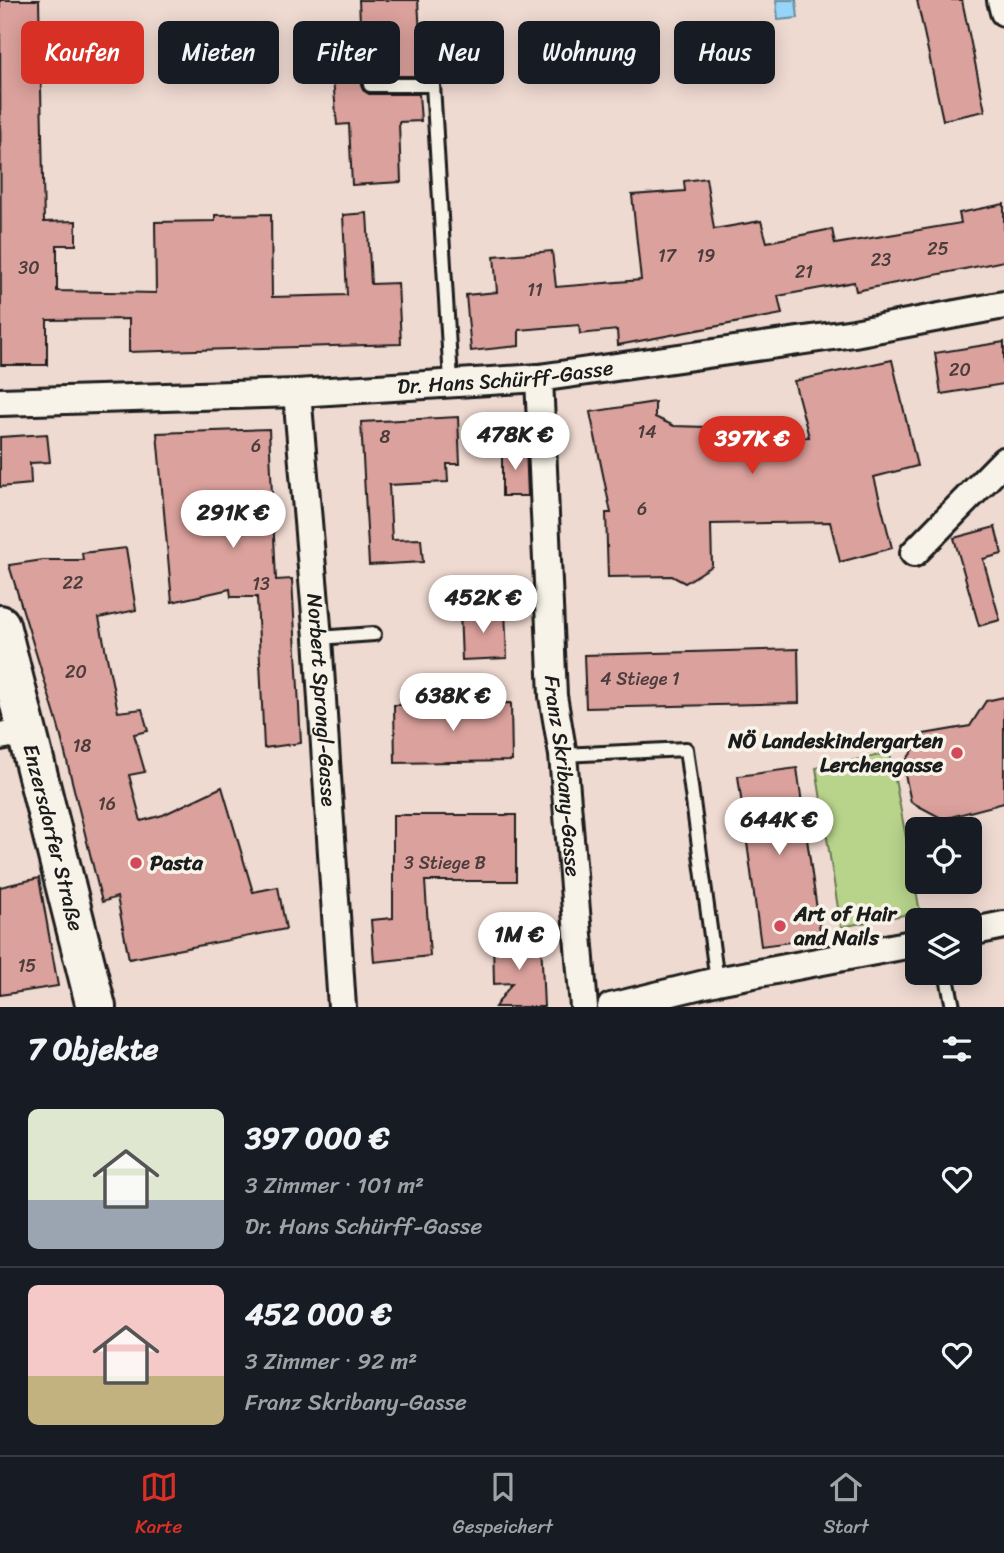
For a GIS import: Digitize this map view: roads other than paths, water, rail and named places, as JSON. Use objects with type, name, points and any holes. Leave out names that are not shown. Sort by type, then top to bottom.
[{"type":"main road","name":"Enzersdorfer Straße","points":[[0,625],[13,734],[96,1007]]},
{"type":"street","points":[[1002,0],[1004,12]]},
{"type":"street","name":"Dr. Hans Schürff-Gasse","points":[[0,402],[297,393],[539,378],[854,333],[1004,306]]},
{"type":"street","name":"Franz Skribany-Gasse","points":[[539,378],[553,696],[563,755],[584,1007]]},
{"type":"street","name":"Norbert Sprongl-Gasse","points":[[297,393],[318,638],[342,1007]]},
{"type":"street","points":[[914,552],[1004,461]]},
{"type":"street","points":[[982,930],[1004,925]]},
{"type":"street","points":[[611,1007],[717,981],[905,945]]},
{"type":"lane","points":[[370,85],[433,85],[450,382]]},
{"type":"lane","points":[[318,638],[374,634]]},
{"type":"lane","points":[[563,755],[686,749],[717,981]]},
{"type":"lane","points":[[948,985],[953,1007]]},
{"type":"water","points":[[776,0],[796,0],[798,18],[778,20]]},
{"type":"place","name":"NÖ Landeskindergarten Lerchengasse","points":[[957,753]]},
{"type":"place","name":"Pasta","points":[[136,863]]},
{"type":"place","name":"Art of Hair and Nails","points":[[780,926]]}]
